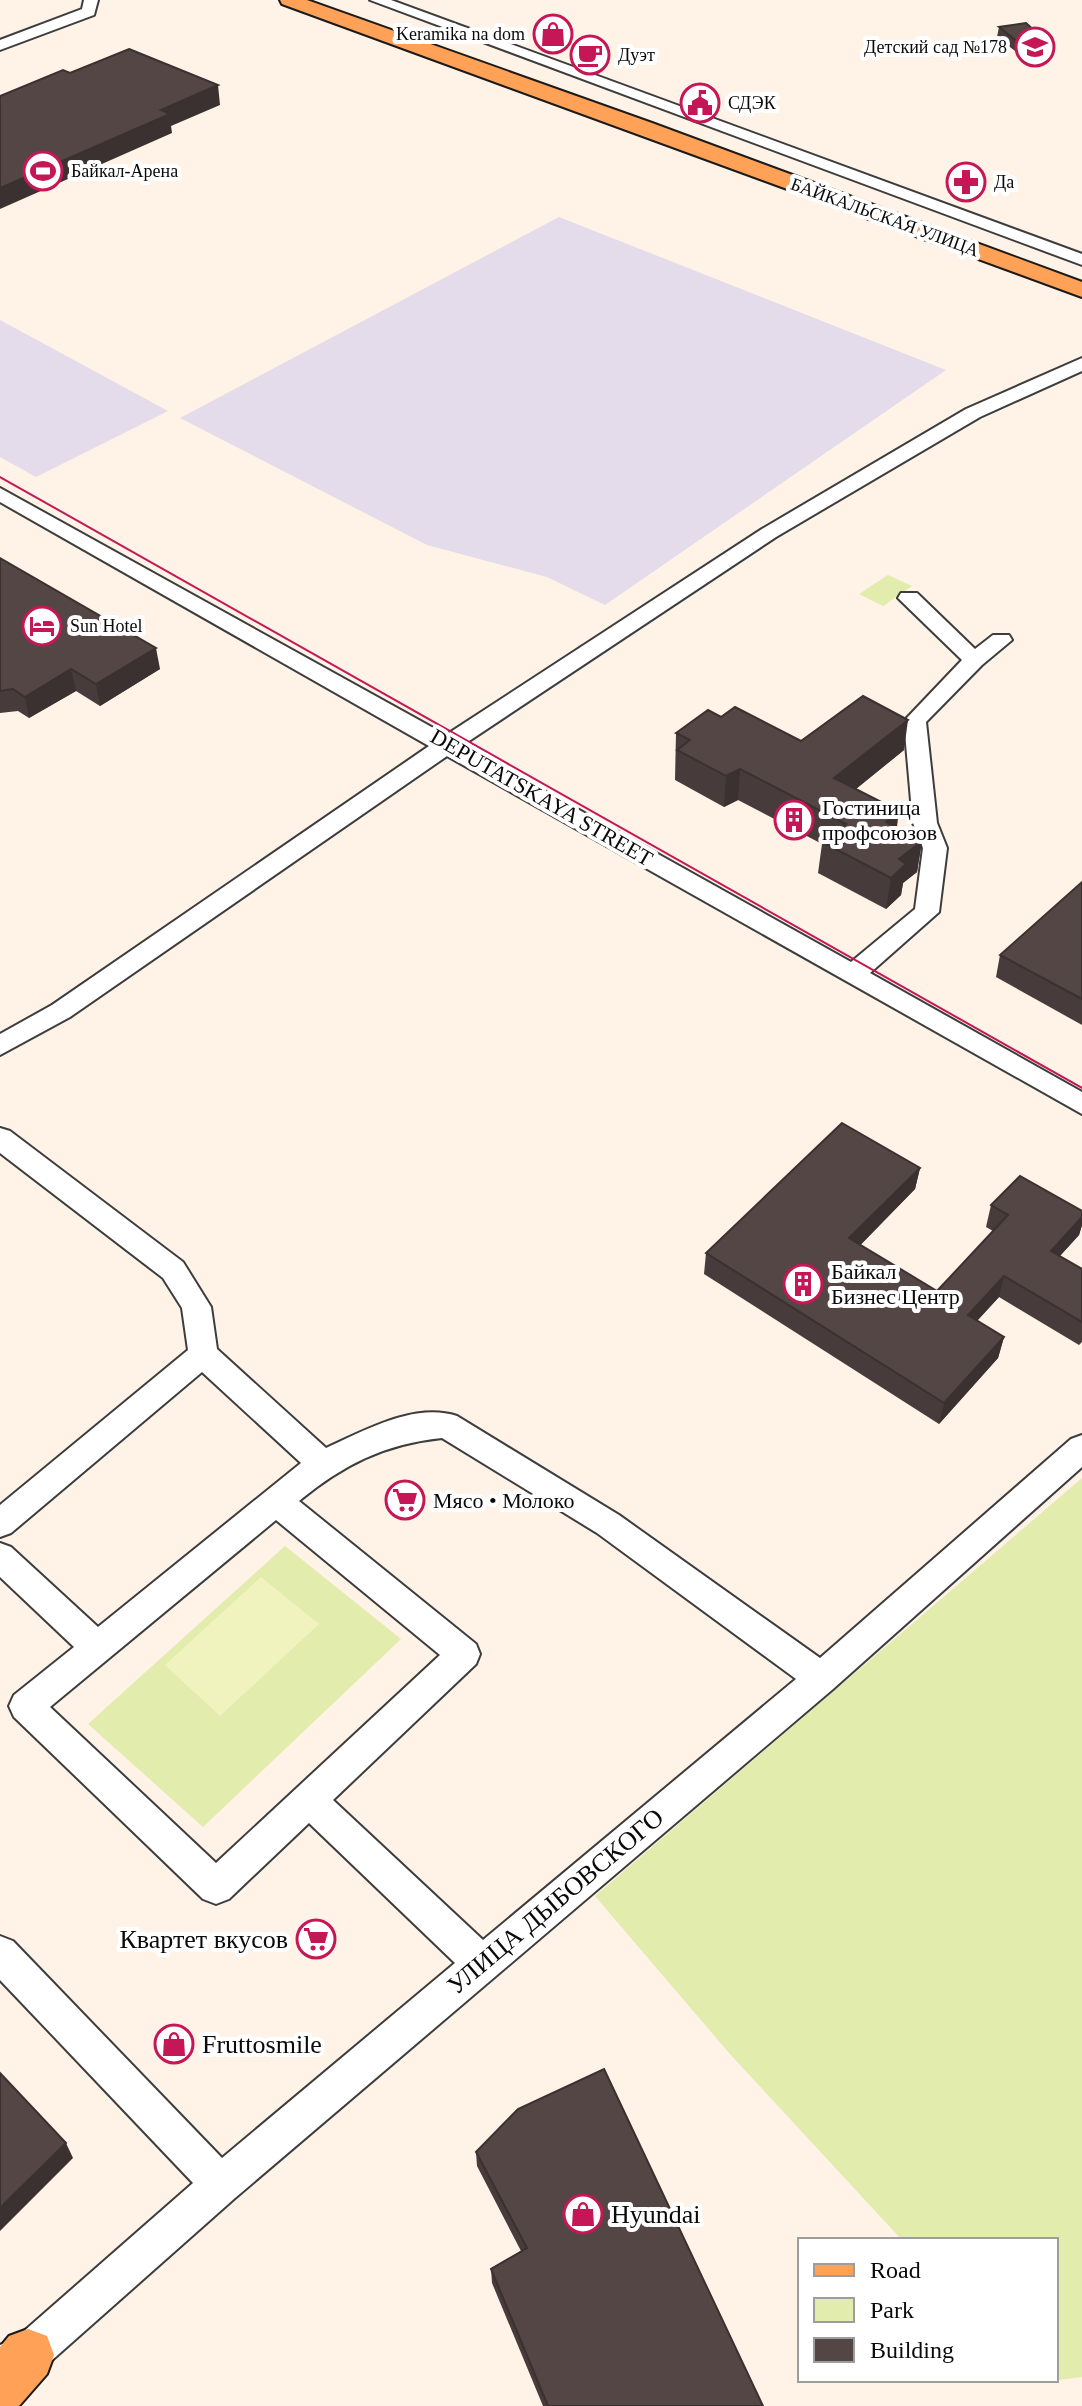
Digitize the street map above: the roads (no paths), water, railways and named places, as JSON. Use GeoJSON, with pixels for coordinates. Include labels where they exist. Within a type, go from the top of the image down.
{"type":"FeatureCollection","features":[{"type":"Feature","properties":{"kind":"main road","name":"БАЙКАЛЬСКАЯ УЛИЦА"},"geometry":{"type":"LineString","coordinates":[[289,0],[645,127],[1082,290]]}},
{"type":"Feature","properties":{"kind":"street"},"geometry":{"type":"LineString","coordinates":[[377,0],[1082,260]]}},
{"type":"Feature","properties":{"kind":"street"},"geometry":{"type":"LineString","coordinates":[[0,45],[90,6]]}},
{"type":"Feature","properties":{"kind":"street"},"geometry":{"type":"LineString","coordinates":[[0,1046],[61,1011],[448,744],[769,533],[973,413],[1082,364]]}},
{"type":"Feature","properties":{"kind":"street","name":"DEPUTATSKAYA STREET"},"geometry":{"type":"LineString","coordinates":[[0,494],[1082,1104]]}},
{"type":"Feature","properties":{"kind":"street"},"geometry":{"type":"LineString","coordinates":[[909,598],[974,660]]}},
{"type":"Feature","properties":{"kind":"street"},"geometry":{"type":"LineString","coordinates":[[853,974],[927,912],[935,848],[925,823],[915,721],[974,660],[1001,640]]}},
{"type":"Feature","properties":{"kind":"street"},"geometry":{"type":"LineString","coordinates":[[0,1138],[173,1270],[196,1307],[203,1354],[322,1464]]}},
{"type":"Feature","properties":{"kind":"street"},"geometry":{"type":"LineString","coordinates":[[0,1524],[203,1354]]}},
{"type":"Feature","properties":{"kind":"street"},"geometry":{"type":"LineString","coordinates":[[274,1500],[464,1654],[216,1887],[26,1706],[274,1500],[322,1464],[398,1430],[446,1425],[608,1524],[821,1678]]}},
{"type":"Feature","properties":{"kind":"street","name":"УЛИЦА ДЫБОВСКОГО"},"geometry":{"type":"LineString","coordinates":[[9,2369],[221,2184],[821,1678],[1082,1448]]}},
{"type":"Feature","properties":{"kind":"street"},"geometry":{"type":"LineString","coordinates":[[0,1557],[96,1646]]}},
{"type":"Feature","properties":{"kind":"street"},"geometry":{"type":"LineString","coordinates":[[309,1800],[481,1963]]}},
{"type":"Feature","properties":{"kind":"street"},"geometry":{"type":"LineString","coordinates":[[0,1954],[221,2184]]}},
{"type":"Feature","properties":{"kind":"tram line"},"geometry":{"type":"LineString","coordinates":[[0,477],[1082,1088]]}},
{"type":"Feature","properties":{"kind":"place","name":"Keramika na dom"},"geometry":{"type":"Point","coordinates":[553,34]}},
{"type":"Feature","properties":{"kind":"place","name":"Детский сад №178"},"geometry":{"type":"Point","coordinates":[1035,47]}},
{"type":"Feature","properties":{"kind":"place","name":"Дуэт"},"geometry":{"type":"Point","coordinates":[590,55]}},
{"type":"Feature","properties":{"kind":"place","name":"СДЭК"},"geometry":{"type":"Point","coordinates":[700,103]}},
{"type":"Feature","properties":{"kind":"place","name":"Байкал-Арена"},"geometry":{"type":"Point","coordinates":[43,171]}},
{"type":"Feature","properties":{"kind":"place","name":"Да"},"geometry":{"type":"Point","coordinates":[966,182]}},
{"type":"Feature","properties":{"kind":"place","name":"Sun Hotel"},"geometry":{"type":"Point","coordinates":[42,626]}},
{"type":"Feature","properties":{"kind":"place","name":"Гостиница профсоюзов"},"geometry":{"type":"Point","coordinates":[794,820]}},
{"type":"Feature","properties":{"kind":"place","name":"Байкал Бизнес Центр"},"geometry":{"type":"Point","coordinates":[803,1284]}},
{"type":"Feature","properties":{"kind":"place","name":"Мясо • Молоко"},"geometry":{"type":"Point","coordinates":[405,1500]}},
{"type":"Feature","properties":{"kind":"place","name":"Квартет вкусов"},"geometry":{"type":"Point","coordinates":[316,1939]}},
{"type":"Feature","properties":{"kind":"place","name":"Fruttosmile"},"geometry":{"type":"Point","coordinates":[174,2044]}},
{"type":"Feature","properties":{"kind":"place","name":"Hyundai"},"geometry":{"type":"Point","coordinates":[583,2214]}}]}
